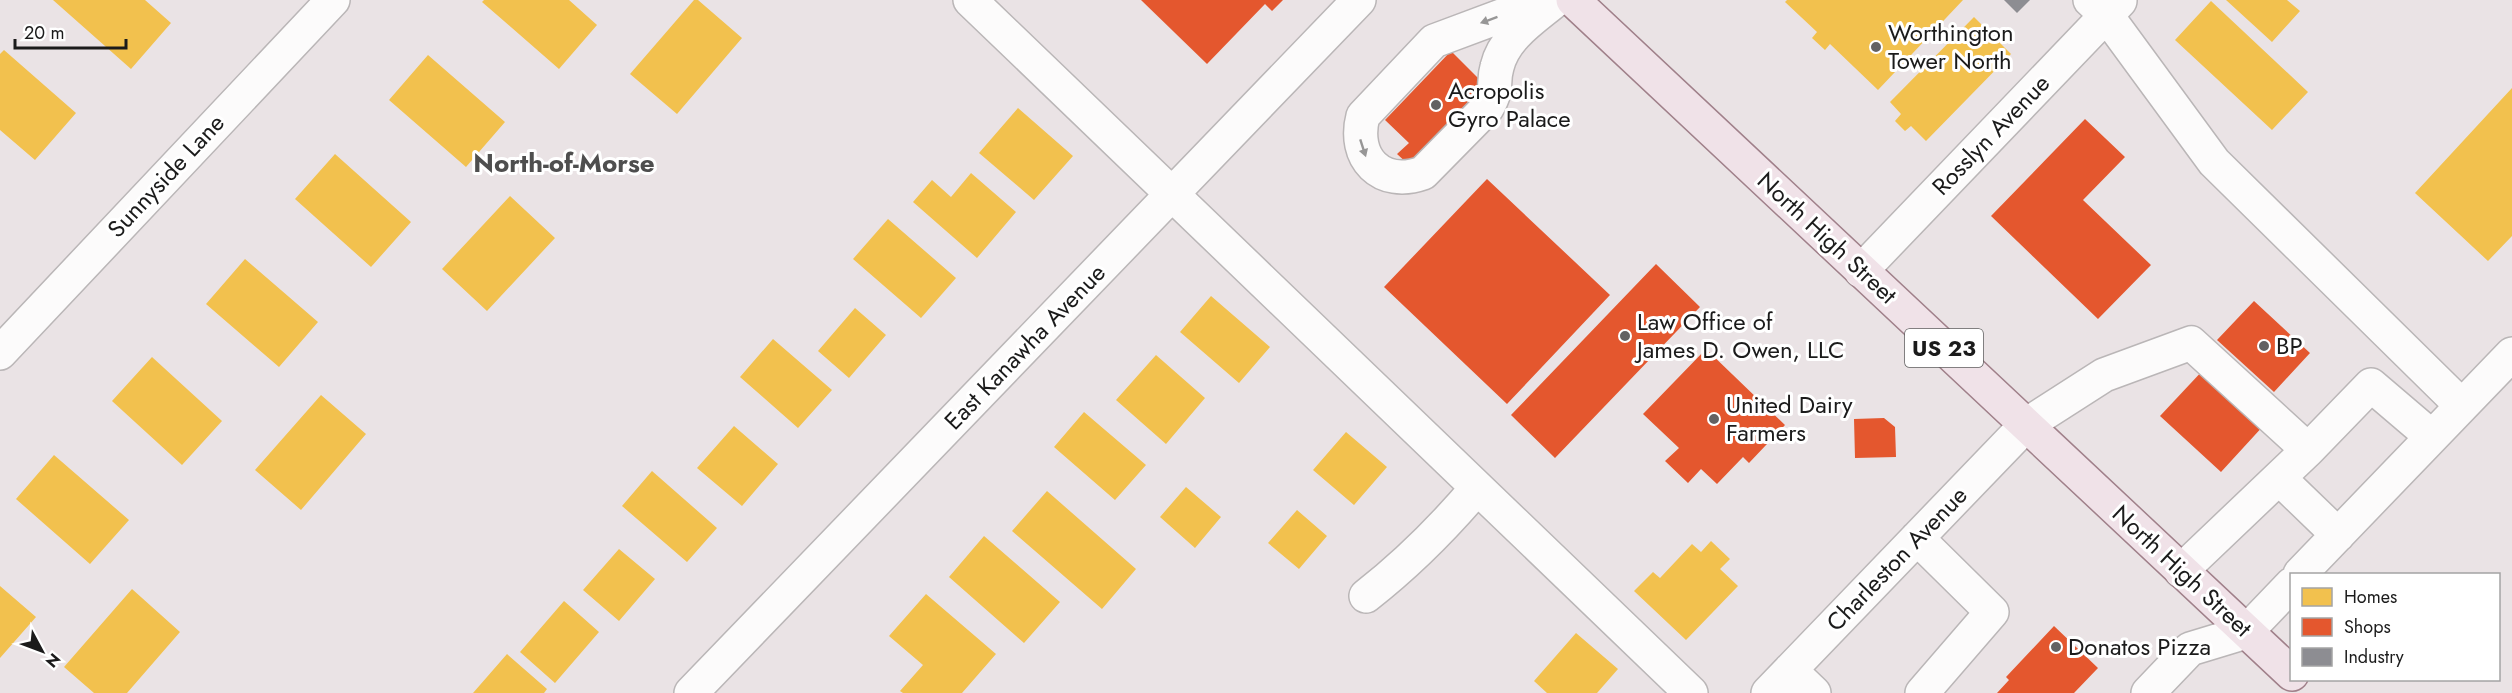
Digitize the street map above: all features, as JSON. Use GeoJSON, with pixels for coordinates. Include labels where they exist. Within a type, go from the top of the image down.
{"type":"FeatureCollection","features":[{"type":"Feature","properties":{"kind":"main road","name":"North High Street"},"geometry":{"type":"LineString","coordinates":[[1573,0],[2290,672]]}},
{"type":"Feature","properties":{"kind":"main road"},"geometry":{"type":"LineString","coordinates":[[2298,681],[2311,693]]}},
{"type":"Feature","properties":{"kind":"street","name":"Sunnyside Lane"},"geometry":{"type":"LineString","coordinates":[[0,353],[333,0]]}},
{"type":"Feature","properties":{"kind":"street"},"geometry":{"type":"LineString","coordinates":[[970,0],[1691,693]]}},
{"type":"Feature","properties":{"kind":"street","name":"East Kanawha Avenue"},"geometry":{"type":"LineString","coordinates":[[691,693],[1359,0]]}},
{"type":"Feature","properties":{"kind":"street"},"geometry":{"type":"LineString","coordinates":[[1544,0],[1434,41],[1363,116],[1360,143],[1365,156],[1372,165],[1384,174],[1397,178],[1410,178],[1423,173],[1487,108],[1494,96],[1496,69],[1503,49],[1515,35],[1556,0]]}},
{"type":"Feature","properties":{"kind":"street"},"geometry":{"type":"LineString","coordinates":[[2106,5],[2214,162],[2462,406]]}},
{"type":"Feature","properties":{"kind":"street","name":"Rosslyn Avenue"},"geometry":{"type":"LineString","coordinates":[[1861,271],[2106,5]]}},
{"type":"Feature","properties":{"kind":"street","name":"Charleston Avenue"},"geometry":{"type":"LineString","coordinates":[[1779,682],[2026,425],[2104,375],[2191,343],[2308,450]]}},
{"type":"Feature","properties":{"kind":"street"},"geometry":{"type":"LineString","coordinates":[[2301,573],[2512,354]]}},
{"type":"Feature","properties":{"kind":"street"},"geometry":{"type":"LineString","coordinates":[[2181,571],[2308,450],[2371,385],[2432,437]]}},
{"type":"Feature","properties":{"kind":"street"},"geometry":{"type":"LineString","coordinates":[[2279,478],[2338,535]]}},
{"type":"Feature","properties":{"kind":"street"},"geometry":{"type":"LineString","coordinates":[[1366,596],[1397,572],[1435,535],[1477,488]]}},
{"type":"Feature","properties":{"kind":"street"},"geometry":{"type":"LineString","coordinates":[[1917,538],[1992,612],[1922,693]]}},
{"type":"Feature","properties":{"kind":"street"},"geometry":{"type":"LineString","coordinates":[[2148,693],[2190,650],[2246,632],[2290,586]]}},
{"type":"Feature","properties":{"kind":"street"},"geometry":{"type":"LineString","coordinates":[[1779,682],[1814,693]]}},
{"type":"Feature","properties":{"kind":"building: Homes"},"geometry":{"type":"Polygon","coordinates":[[[53,0],[145,0],[171,23],[131,69],[53,0]]]}},
{"type":"Feature","properties":{"kind":"building: Homes"},"geometry":{"type":"Polygon","coordinates":[[[484,0],[569,0],[597,25],[559,69],[482,2],[484,0]]]}},
{"type":"Feature","properties":{"kind":"building: Homes"},"geometry":{"type":"Polygon","coordinates":[[[694,0],[698,0],[742,38],[677,114],[630,74],[694,0]]]}},
{"type":"Feature","properties":{"kind":"building: Homes","name":"Worthington Tower North"},"geometry":{"type":"Polygon","coordinates":[[[1787,0],[1963,0],[1878,90],[1830,44],[1825,50],[1812,38],[1817,32],[1785,2],[1787,0]]]}},
{"type":"Feature","properties":{"kind":"building: Homes"},"geometry":{"type":"Polygon","coordinates":[[[2226,0],[2287,0],[2300,11],[2272,42],[2226,0]]]}},
{"type":"Feature","properties":{"kind":"building: Homes"},"geometry":{"type":"Polygon","coordinates":[[[2211,1],[2308,92],[2272,130],[2175,40],[2211,1]]]}},
{"type":"Feature","properties":{"kind":"building: Homes"},"geometry":{"type":"Polygon","coordinates":[[[1974,17],[2011,54],[1926,141],[1911,126],[1905,131],[1895,121],[1901,114],[1890,102],[1974,17]]]}},
{"type":"Feature","properties":{"kind":"building: Homes"},"geometry":{"type":"Polygon","coordinates":[[[4,50],[76,113],[35,160],[0,130],[0,54],[4,50]]]}},
{"type":"Feature","properties":{"kind":"building: Homes"},"geometry":{"type":"Polygon","coordinates":[[[428,55],[505,122],[466,167],[389,100],[428,55]]]}},
{"type":"Feature","properties":{"kind":"building: Homes"},"geometry":{"type":"Polygon","coordinates":[[[2512,88],[2512,236],[2488,261],[2415,193],[2512,88]]]}},
{"type":"Feature","properties":{"kind":"building: Homes"},"geometry":{"type":"Polygon","coordinates":[[[1018,108],[1073,156],[1034,200],[979,153],[1018,108]]]}},
{"type":"Feature","properties":{"kind":"building: Homes"},"geometry":{"type":"Polygon","coordinates":[[[335,154],[411,222],[371,267],[295,199],[335,154]]]}},
{"type":"Feature","properties":{"kind":"building: Homes"},"geometry":{"type":"Polygon","coordinates":[[[971,173],[1016,212],[977,258],[913,202],[932,180],[951,197],[971,173]]]}},
{"type":"Feature","properties":{"kind":"building: Homes"},"geometry":{"type":"Polygon","coordinates":[[[510,196],[555,238],[487,311],[442,269],[510,196]]]}},
{"type":"Feature","properties":{"kind":"building: Homes"},"geometry":{"type":"Polygon","coordinates":[[[888,219],[956,278],[921,318],[853,259],[888,219]]]}},
{"type":"Feature","properties":{"kind":"building: Homes"},"geometry":{"type":"Polygon","coordinates":[[[245,259],[318,322],[279,367],[206,304],[245,259]]]}},
{"type":"Feature","properties":{"kind":"building: Homes"},"geometry":{"type":"Polygon","coordinates":[[[1211,296],[1270,347],[1239,383],[1180,332],[1211,296]]]}},
{"type":"Feature","properties":{"kind":"building: Homes"},"geometry":{"type":"Polygon","coordinates":[[[855,308],[886,335],[849,378],[818,351],[855,308]]]}},
{"type":"Feature","properties":{"kind":"building: Homes"},"geometry":{"type":"Polygon","coordinates":[[[773,339],[832,390],[798,428],[740,377],[773,339]]]}},
{"type":"Feature","properties":{"kind":"building: Homes"},"geometry":{"type":"Polygon","coordinates":[[[1156,355],[1205,398],[1166,444],[1116,400],[1156,355]]]}},
{"type":"Feature","properties":{"kind":"building: Homes"},"geometry":{"type":"Polygon","coordinates":[[[152,357],[222,421],[182,465],[112,401],[152,357]]]}},
{"type":"Feature","properties":{"kind":"building: Homes"},"geometry":{"type":"Polygon","coordinates":[[[321,395],[366,434],[301,510],[255,470],[321,395]]]}},
{"type":"Feature","properties":{"kind":"building: Homes"},"geometry":{"type":"Polygon","coordinates":[[[1084,412],[1146,465],[1115,500],[1054,447],[1084,412]]]}},
{"type":"Feature","properties":{"kind":"building: Homes"},"geometry":{"type":"Polygon","coordinates":[[[734,426],[778,464],[742,506],[697,468],[734,426]]]}},
{"type":"Feature","properties":{"kind":"building: Homes"},"geometry":{"type":"Polygon","coordinates":[[[1346,432],[1387,467],[1354,505],[1313,470],[1346,432]]]}},
{"type":"Feature","properties":{"kind":"building: Homes"},"geometry":{"type":"Polygon","coordinates":[[[54,455],[129,520],[90,564],[16,499],[54,455]]]}},
{"type":"Feature","properties":{"kind":"building: Homes"},"geometry":{"type":"Polygon","coordinates":[[[652,471],[717,528],[687,562],[622,506],[652,471]]]}},
{"type":"Feature","properties":{"kind":"building: Homes"},"geometry":{"type":"Polygon","coordinates":[[[1186,487],[1221,517],[1195,548],[1160,517],[1186,487]]]}},
{"type":"Feature","properties":{"kind":"building: Homes"},"geometry":{"type":"Polygon","coordinates":[[[1047,491],[1136,569],[1102,609],[1012,531],[1047,491]]]}},
{"type":"Feature","properties":{"kind":"building: Homes"},"geometry":{"type":"Polygon","coordinates":[[[1297,510],[1327,536],[1299,569],[1268,543],[1297,510]]]}},
{"type":"Feature","properties":{"kind":"building: Homes"},"geometry":{"type":"Polygon","coordinates":[[[984,536],[1060,602],[1024,643],[949,577],[984,536]]]}},
{"type":"Feature","properties":{"kind":"building: Homes"},"geometry":{"type":"Polygon","coordinates":[[[1711,541],[1730,559],[1720,569],[1738,586],[1686,640],[1634,591],[1653,572],[1660,578],[1692,544],[1701,552],[1711,541]]]}},
{"type":"Feature","properties":{"kind":"building: Homes"},"geometry":{"type":"Polygon","coordinates":[[[619,549],[655,579],[619,621],[583,590],[619,549]]]}},
{"type":"Feature","properties":{"kind":"building: Homes"},"geometry":{"type":"Polygon","coordinates":[[[0,586],[36,617],[0,658],[0,586]]]}},
{"type":"Feature","properties":{"kind":"building: Homes"},"geometry":{"type":"Polygon","coordinates":[[[132,589],[180,632],[127,693],[94,693],[64,667],[132,589]]]}},
{"type":"Feature","properties":{"kind":"building: Homes"},"geometry":{"type":"Polygon","coordinates":[[[926,594],[996,654],[962,693],[903,693],[900,691],[923,665],[889,636],[926,594]]]}},
{"type":"Feature","properties":{"kind":"building: Homes"},"geometry":{"type":"Polygon","coordinates":[[[564,601],[599,632],[555,683],[520,652],[564,601]]]}},
{"type":"Feature","properties":{"kind":"building: Homes"},"geometry":{"type":"Polygon","coordinates":[[[1576,633],[1618,669],[1597,693],[1547,693],[1534,681],[1576,633]]]}},
{"type":"Feature","properties":{"kind":"building: Homes"},"geometry":{"type":"Polygon","coordinates":[[[507,654],[547,689],[544,693],[473,693],[507,654]]]}},
{"type":"Feature","properties":{"kind":"building: Shops"},"geometry":{"type":"Polygon","coordinates":[[[1141,0],[1283,0],[1272,11],[1265,4],[1207,64],[1141,0]]]}},
{"type":"Feature","properties":{"kind":"building: Shops","name":"Acropolis Gyro Palace"},"geometry":{"type":"Polygon","coordinates":[[[1451,51],[1485,85],[1469,102],[1475,108],[1448,136],[1441,130],[1408,164],[1397,154],[1409,143],[1385,120],[1451,51]]]}},
{"type":"Feature","properties":{"kind":"building: Shops"},"geometry":{"type":"Polygon","coordinates":[[[2085,119],[2125,157],[2083,200],[2151,265],[2098,319],[1991,216],[2085,119]]]}},
{"type":"Feature","properties":{"kind":"building: Shops"},"geometry":{"type":"Polygon","coordinates":[[[1487,179],[1610,295],[1507,404],[1384,287],[1487,179]]]}},
{"type":"Feature","properties":{"kind":"building: Shops"},"geometry":{"type":"Polygon","coordinates":[[[1656,264],[1700,307],[1555,458],[1511,415],[1656,264]]]}},
{"type":"Feature","properties":{"kind":"building: Shops","name":"BP"},"geometry":{"type":"Polygon","coordinates":[[[2254,301],[2310,353],[2274,392],[2217,340],[2254,301]]]}},
{"type":"Feature","properties":{"kind":"building: Shops","name":"United Dairy Farmers"},"geometry":{"type":"Polygon","coordinates":[[[1706,349],[1785,425],[1749,463],[1743,457],[1717,484],[1701,469],[1688,483],[1665,461],[1679,448],[1643,414],[1706,349]]]}},
{"type":"Feature","properties":{"kind":"building: Shops","name":"BP"},"geometry":{"type":"Polygon","coordinates":[[[2205,368],[2265,424],[2221,472],[2160,416],[2205,368]]]}},
{"type":"Feature","properties":{"kind":"building: Shops","name":"United Dairy Farmers"},"geometry":{"type":"Polygon","coordinates":[[[1884,418],[1895,427],[1896,457],[1855,458],[1854,419],[1884,418]]]}},
{"type":"Feature","properties":{"kind":"building: Shops","name":"Donatos Pizza"},"geometry":{"type":"Polygon","coordinates":[[[2054,626],[2098,668],[2074,693],[1997,693],[2009,680],[2006,677],[2054,626]]]}},
{"type":"Feature","properties":{"kind":"building: Industry"},"geometry":{"type":"Polygon","coordinates":[[[2004,0],[2030,0],[2017,13],[2004,0]]]}},
{"type":"Feature","properties":{"kind":"place","name":"Worthington Tower North"},"geometry":{"type":"Point","coordinates":[1876,47]}},
{"type":"Feature","properties":{"kind":"place","name":"Acropolis Gyro Palace"},"geometry":{"type":"Point","coordinates":[1436,105]}},
{"type":"Feature","properties":{"kind":"place","name":"Law Office of James D. Owen, LLC"},"geometry":{"type":"Point","coordinates":[1625,336]}},
{"type":"Feature","properties":{"kind":"place","name":"BP"},"geometry":{"type":"Point","coordinates":[2264,346]}},
{"type":"Feature","properties":{"kind":"place","name":"United Dairy Farmers"},"geometry":{"type":"Point","coordinates":[1714,419]}},
{"type":"Feature","properties":{"kind":"place","name":"Donatos Pizza"},"geometry":{"type":"Point","coordinates":[2056,647]}},
{"type":"Feature","properties":{"kind":"district","name":"North-of-Morse"},"geometry":{"type":"Point","coordinates":[564,163]}}]}
